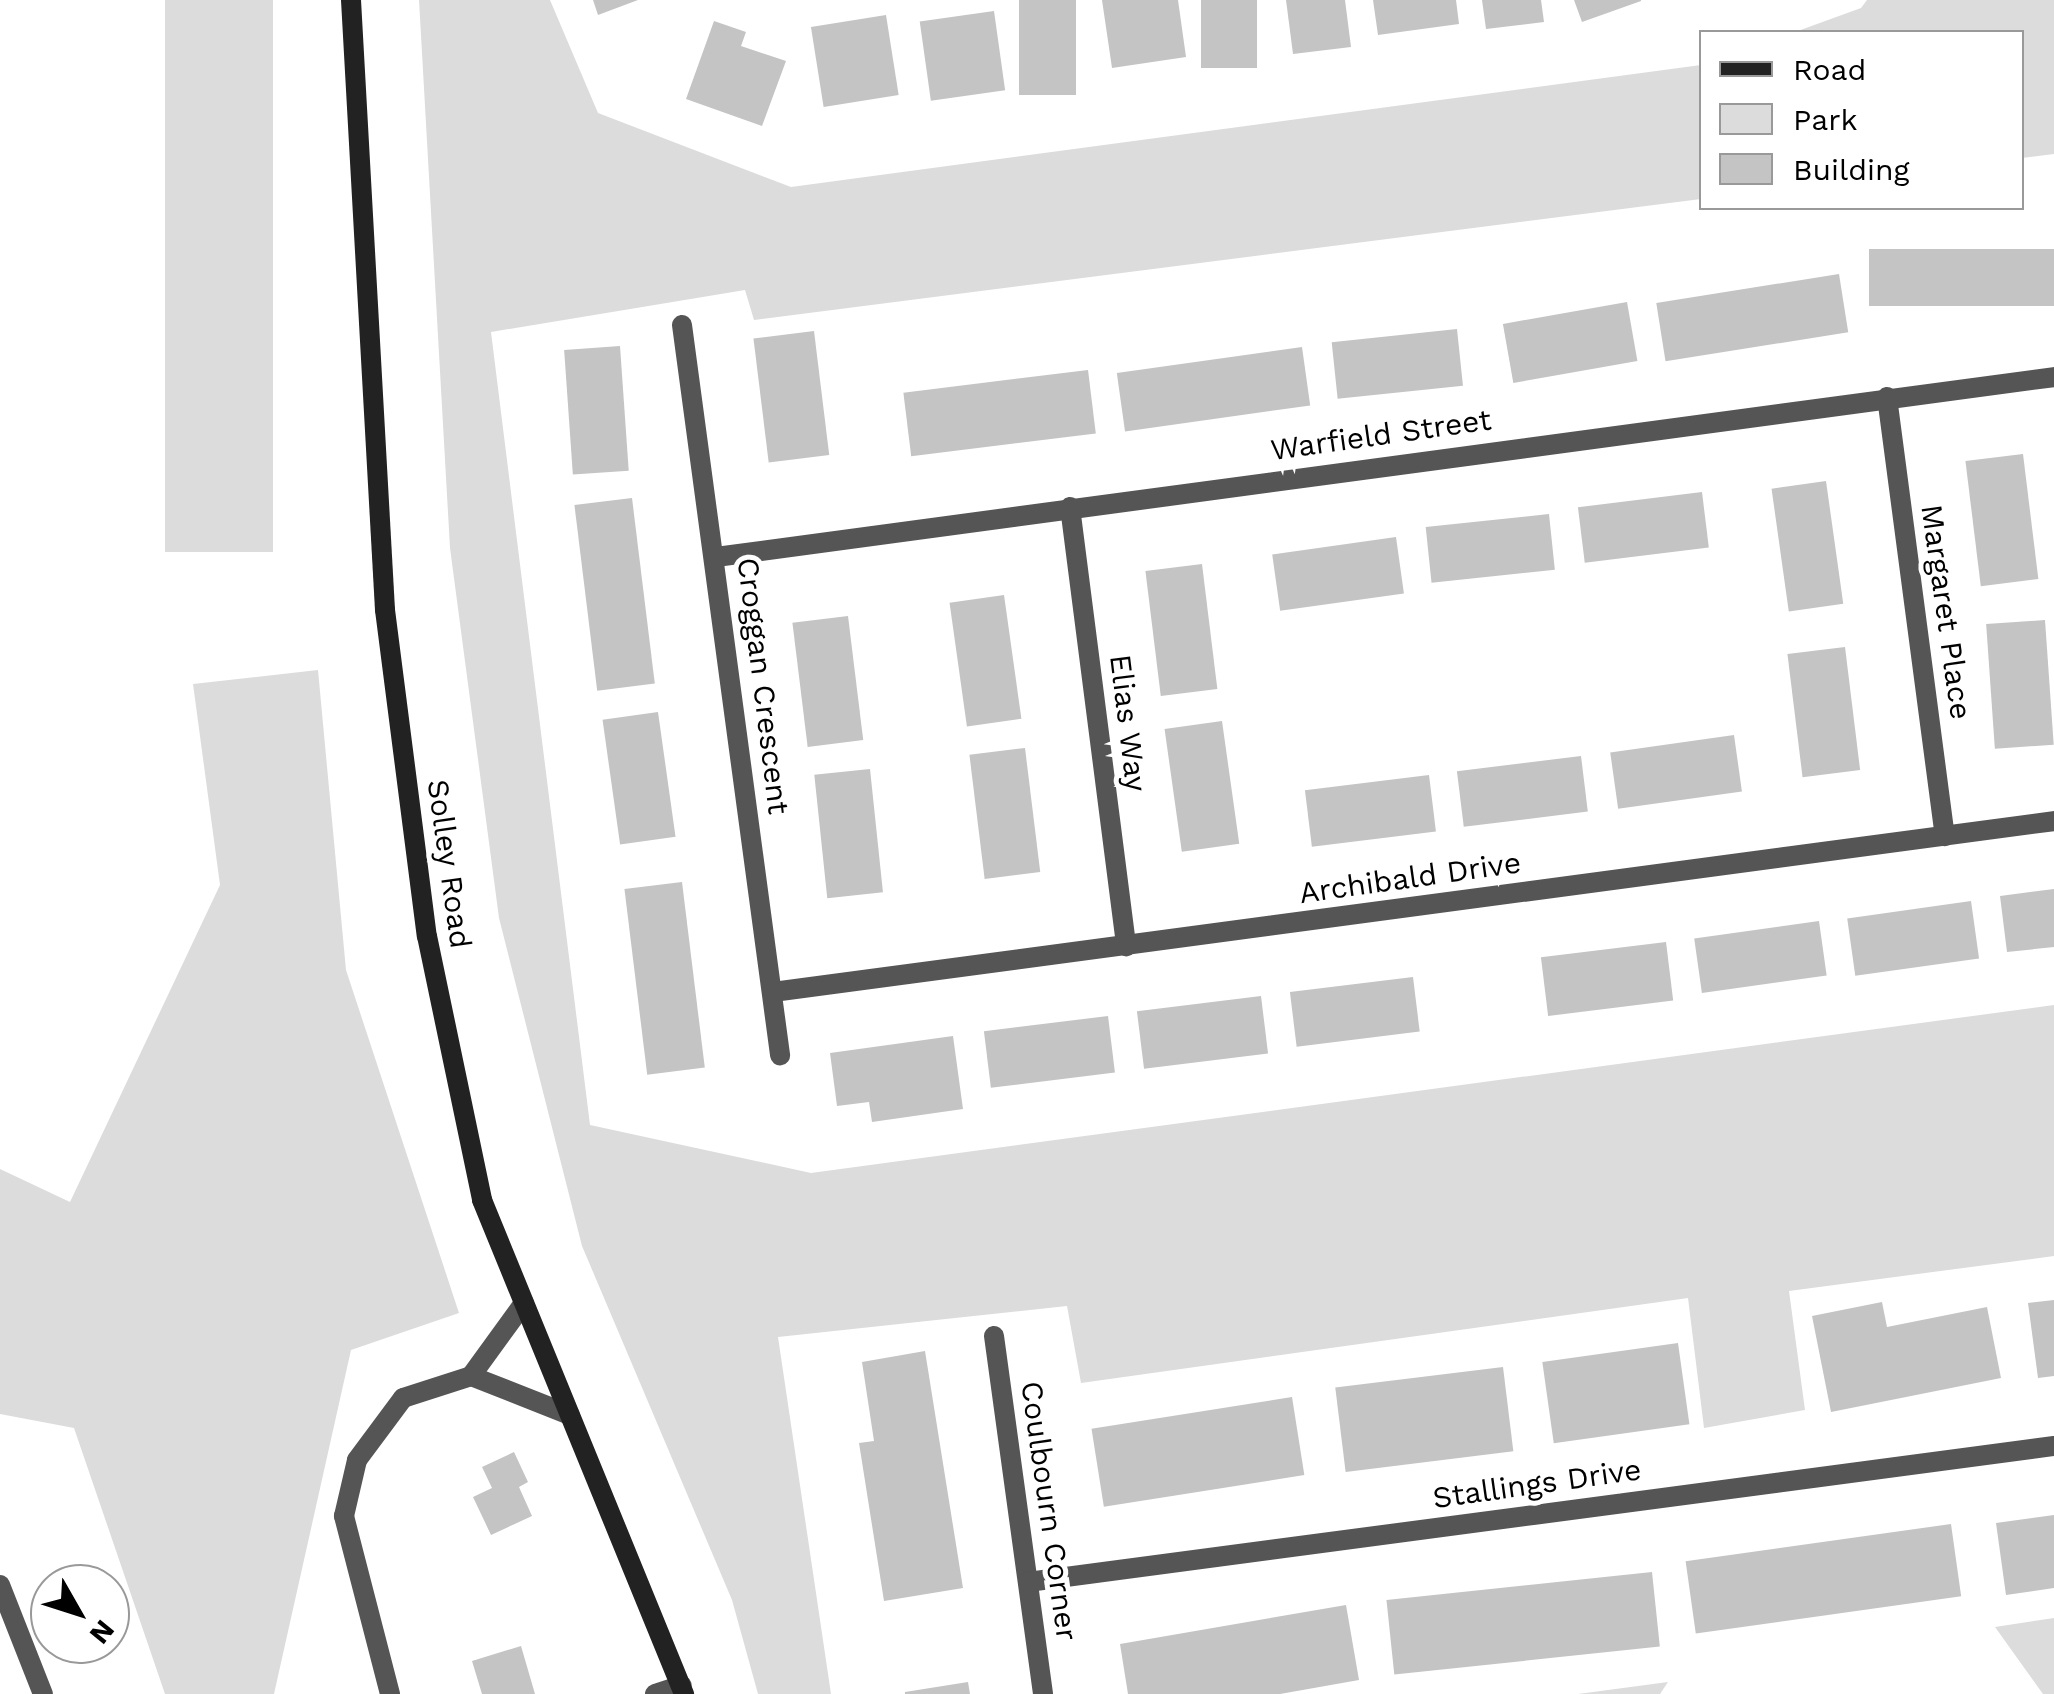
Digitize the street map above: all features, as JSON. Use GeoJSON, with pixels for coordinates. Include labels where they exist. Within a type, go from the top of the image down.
{"type":"FeatureCollection","features":[{"type":"Feature","properties":{"kind":"main road","name":"Solley Road"},"geometry":{"type":"LineString","coordinates":[[351,0],[385,610],[427,936],[482,1200],[683,1689]]}},
{"type":"Feature","properties":{"kind":"street","name":"Croggan Crescent"},"geometry":{"type":"LineString","coordinates":[[682,325],[780,1055]]}},
{"type":"Feature","properties":{"kind":"street","name":"Warfield Street"},"geometry":{"type":"LineString","coordinates":[[716,557],[1887,396],[2054,377]]}},
{"type":"Feature","properties":{"kind":"street","name":"Margaret Place"},"geometry":{"type":"LineString","coordinates":[[1887,396],[1945,836]]}},
{"type":"Feature","properties":{"kind":"street","name":"Elias Way"},"geometry":{"type":"LineString","coordinates":[[1070,508],[1126,946]]}},
{"type":"Feature","properties":{"kind":"street","name":"Archibald Drive"},"geometry":{"type":"LineString","coordinates":[[773,992],[2054,820]]}},
{"type":"Feature","properties":{"kind":"street"},"geometry":{"type":"LineString","coordinates":[[390,1694],[344,1516],[357,1460],[403,1398],[471,1376],[524,1303]]}},
{"type":"Feature","properties":{"kind":"street","name":"Coulbourn Corner"},"geometry":{"type":"LineString","coordinates":[[994,1336],[1043,1694]]}},
{"type":"Feature","properties":{"kind":"street"},"geometry":{"type":"LineString","coordinates":[[471,1376],[570,1415]]}},
{"type":"Feature","properties":{"kind":"street","name":"Stallings Drive"},"geometry":{"type":"LineString","coordinates":[[1028,1582],[2054,1446]]}},
{"type":"Feature","properties":{"kind":"street"},"geometry":{"type":"LineString","coordinates":[[0,1586],[43,1694]]}},
{"type":"Feature","properties":{"kind":"street"},"geometry":{"type":"LineString","coordinates":[[655,1694],[683,1689]]}},
{"type":"Feature","properties":{"kind":"green space"},"geometry":{"type":"Polygon","coordinates":[[[165,0],[273,0],[273,552],[165,552],[165,0]]]}},
{"type":"Feature","properties":{"kind":"green space"},"geometry":{"type":"Polygon","coordinates":[[[419,0],[550,0],[598,113],[791,187],[1699,65],[1699,199],[754,320],[745,290],[491,332],[590,1125],[811,1173],[2054,1005],[2054,1256],[1789,1291],[1805,1410],[1704,1428],[1688,1298],[1081,1383],[1067,1306],[778,1337],[831,1694],[758,1694],[732,1600],[582,1246],[499,918],[450,548],[419,0]]]}},
{"type":"Feature","properties":{"kind":"green space"},"geometry":{"type":"Polygon","coordinates":[[[1867,0],[2054,0],[2054,154],[2024,158],[2024,30],[1800,30],[1861,8],[1867,0]]]}},
{"type":"Feature","properties":{"kind":"green space"},"geometry":{"type":"Polygon","coordinates":[[[318,670],[346,970],[459,1313],[351,1350],[274,1694],[165,1694],[130,1592],[130,1564],[121,1564],[74,1428],[0,1414],[0,1169],[70,1202],[220,885],[193,684],[318,670]]]}},
{"type":"Feature","properties":{"kind":"green space"},"geometry":{"type":"Polygon","coordinates":[[[2054,1618],[2054,1694],[2043,1694],[1995,1627],[2054,1618]]]}},
{"type":"Feature","properties":{"kind":"green space"},"geometry":{"type":"Polygon","coordinates":[[[1668,1682],[1660,1694],[1578,1694],[1668,1682]]]}},
{"type":"Feature","properties":{"kind":"building"},"geometry":{"type":"Polygon","coordinates":[[[593,0],[638,0],[598,15],[593,0]]]}},
{"type":"Feature","properties":{"kind":"building"},"geometry":{"type":"Polygon","coordinates":[[[1019,0],[1076,0],[1076,95],[1019,95],[1019,0]]]}},
{"type":"Feature","properties":{"kind":"building"},"geometry":{"type":"Polygon","coordinates":[[[1102,0],[1178,0],[1186,57],[1112,68],[1102,0]]]}},
{"type":"Feature","properties":{"kind":"building"},"geometry":{"type":"Polygon","coordinates":[[[1201,0],[1257,0],[1257,68],[1201,68],[1201,0]]]}},
{"type":"Feature","properties":{"kind":"building"},"geometry":{"type":"Polygon","coordinates":[[[1286,0],[1345,0],[1351,47],[1293,54],[1286,0]]]}},
{"type":"Feature","properties":{"kind":"building"},"geometry":{"type":"Polygon","coordinates":[[[1373,0],[1456,0],[1459,24],[1378,35],[1373,0]]]}},
{"type":"Feature","properties":{"kind":"building"},"geometry":{"type":"Polygon","coordinates":[[[1482,0],[1541,0],[1544,22],[1486,29],[1482,0]]]}},
{"type":"Feature","properties":{"kind":"building"},"geometry":{"type":"Polygon","coordinates":[[[1574,0],[1641,0],[1641,1],[1582,22],[1574,0]]]}},
{"type":"Feature","properties":{"kind":"building"},"geometry":{"type":"Polygon","coordinates":[[[994,11],[1005,90],[931,101],[920,21],[994,11]]]}},
{"type":"Feature","properties":{"kind":"building"},"geometry":{"type":"Polygon","coordinates":[[[886,15],[899,95],[824,107],[811,27],[886,15]]]}},
{"type":"Feature","properties":{"kind":"building"},"geometry":{"type":"Polygon","coordinates":[[[714,21],[746,32],[741,46],[786,61],[762,126],[686,99],[714,21]]]}},
{"type":"Feature","properties":{"kind":"building"},"geometry":{"type":"Polygon","coordinates":[[[1869,249],[2054,249],[2054,306],[1869,306],[1869,249]]]}},
{"type":"Feature","properties":{"kind":"building"},"geometry":{"type":"Polygon","coordinates":[[[1839,274],[1848,332],[1666,361],[1656,303],[1839,274]]]}},
{"type":"Feature","properties":{"kind":"building"},"geometry":{"type":"Polygon","coordinates":[[[1627,302],[1637,361],[1513,383],[1503,324],[1627,302]]]}},
{"type":"Feature","properties":{"kind":"building"},"geometry":{"type":"Polygon","coordinates":[[[1457,329],[1463,386],[1338,399],[1332,342],[1457,329]]]}},
{"type":"Feature","properties":{"kind":"building"},"geometry":{"type":"Polygon","coordinates":[[[814,331],[829,455],[769,463],[753,338],[814,331]]]}},
{"type":"Feature","properties":{"kind":"building"},"geometry":{"type":"Polygon","coordinates":[[[620,346],[629,471],[573,475],[564,350],[620,346]]]}},
{"type":"Feature","properties":{"kind":"building"},"geometry":{"type":"Polygon","coordinates":[[[1302,347],[1310,405],[1125,431],[1117,373],[1302,347]]]}},
{"type":"Feature","properties":{"kind":"building"},"geometry":{"type":"Polygon","coordinates":[[[1088,370],[1096,434],[911,456],[903,393],[1088,370]]]}},
{"type":"Feature","properties":{"kind":"building"},"geometry":{"type":"Polygon","coordinates":[[[2023,454],[2038,579],[1981,586],[1965,461],[2023,454]]]}},
{"type":"Feature","properties":{"kind":"building"},"geometry":{"type":"Polygon","coordinates":[[[1826,481],[1843,604],[1789,611],[1772,489],[1826,481]]]}},
{"type":"Feature","properties":{"kind":"building"},"geometry":{"type":"Polygon","coordinates":[[[1702,492],[1709,548],[1585,563],[1578,507],[1702,492]]]}},
{"type":"Feature","properties":{"kind":"building"},"geometry":{"type":"Polygon","coordinates":[[[632,498],[655,684],[597,691],[574,505],[632,498]]]}},
{"type":"Feature","properties":{"kind":"building"},"geometry":{"type":"Polygon","coordinates":[[[1549,514],[1555,570],[1432,583],[1426,527],[1549,514]]]}},
{"type":"Feature","properties":{"kind":"building"},"geometry":{"type":"Polygon","coordinates":[[[1396,537],[1404,593],[1280,611],[1272,554],[1396,537]]]}},
{"type":"Feature","properties":{"kind":"building"},"geometry":{"type":"Polygon","coordinates":[[[1202,564],[1217,689],[1161,696],[1145,571],[1202,564]]]}},
{"type":"Feature","properties":{"kind":"building"},"geometry":{"type":"Polygon","coordinates":[[[1004,595],[1021,719],[967,726],[950,603],[1004,595]]]}},
{"type":"Feature","properties":{"kind":"building"},"geometry":{"type":"Polygon","coordinates":[[[848,616],[863,740],[808,747],[792,623],[848,616]]]}},
{"type":"Feature","properties":{"kind":"building"},"geometry":{"type":"Polygon","coordinates":[[[2045,620],[2054,745],[1995,749],[1986,624],[2045,620]]]}},
{"type":"Feature","properties":{"kind":"building"},"geometry":{"type":"Polygon","coordinates":[[[1845,647],[1860,770],[1803,777],[1787,654],[1845,647]]]}},
{"type":"Feature","properties":{"kind":"building"},"geometry":{"type":"Polygon","coordinates":[[[658,712],[676,837],[620,845],[603,720],[658,712]]]}},
{"type":"Feature","properties":{"kind":"building"},"geometry":{"type":"Polygon","coordinates":[[[1222,721],[1239,844],[1182,852],[1165,729],[1222,721]]]}},
{"type":"Feature","properties":{"kind":"building"},"geometry":{"type":"Polygon","coordinates":[[[1734,735],[1742,791],[1618,809],[1610,752],[1734,735]]]}},
{"type":"Feature","properties":{"kind":"building"},"geometry":{"type":"Polygon","coordinates":[[[1025,748],[1040,872],[985,879],[969,755],[1025,748]]]}},
{"type":"Feature","properties":{"kind":"building"},"geometry":{"type":"Polygon","coordinates":[[[1581,756],[1588,812],[1464,827],[1457,771],[1581,756]]]}},
{"type":"Feature","properties":{"kind":"building"},"geometry":{"type":"Polygon","coordinates":[[[870,769],[883,892],[827,898],[814,775],[870,769]]]}},
{"type":"Feature","properties":{"kind":"building"},"geometry":{"type":"Polygon","coordinates":[[[1429,775],[1436,832],[1312,847],[1305,790],[1429,775]]]}},
{"type":"Feature","properties":{"kind":"building"},"geometry":{"type":"Polygon","coordinates":[[[682,882],[705,1068],[647,1075],[624,889],[682,882]]]}},
{"type":"Feature","properties":{"kind":"building"},"geometry":{"type":"Polygon","coordinates":[[[2054,889],[2054,947],[2007,952],[2000,896],[2054,889]]]}},
{"type":"Feature","properties":{"kind":"building"},"geometry":{"type":"Polygon","coordinates":[[[1971,901],[1979,958],[1855,976],[1847,918],[1971,901]]]}},
{"type":"Feature","properties":{"kind":"building"},"geometry":{"type":"Polygon","coordinates":[[[1819,921],[1827,975],[1702,993],[1694,939],[1819,921]]]}},
{"type":"Feature","properties":{"kind":"building"},"geometry":{"type":"Polygon","coordinates":[[[1666,942],[1673,1001],[1548,1016],[1541,957],[1666,942]]]}},
{"type":"Feature","properties":{"kind":"building"},"geometry":{"type":"Polygon","coordinates":[[[1413,977],[1420,1032],[1297,1047],[1290,992],[1413,977]]]}},
{"type":"Feature","properties":{"kind":"building"},"geometry":{"type":"Polygon","coordinates":[[[1261,996],[1268,1054],[1144,1069],[1137,1011],[1261,996]]]}},
{"type":"Feature","properties":{"kind":"building"},"geometry":{"type":"Polygon","coordinates":[[[1108,1016],[1115,1073],[991,1088],[984,1031],[1108,1016]]]}},
{"type":"Feature","properties":{"kind":"building"},"geometry":{"type":"Polygon","coordinates":[[[953,1036],[963,1109],[872,1122],[869,1102],[837,1106],[830,1053],[953,1036]]]}},
{"type":"Feature","properties":{"kind":"building"},"geometry":{"type":"Polygon","coordinates":[[[2054,1300],[2054,1376],[2038,1378],[2028,1303],[2054,1300]]]}},
{"type":"Feature","properties":{"kind":"building"},"geometry":{"type":"Polygon","coordinates":[[[1882,1302],[1887,1327],[1987,1307],[2001,1378],[1831,1412],[1812,1316],[1882,1302]]]}},
{"type":"Feature","properties":{"kind":"building"},"geometry":{"type":"Polygon","coordinates":[[[1678,1343],[1689,1424],[1554,1443],[1542,1362],[1678,1343]]]}},
{"type":"Feature","properties":{"kind":"building"},"geometry":{"type":"Polygon","coordinates":[[[925,1351],[963,1588],[884,1601],[859,1443],[874,1441],[862,1362],[925,1351]]]}},
{"type":"Feature","properties":{"kind":"building"},"geometry":{"type":"Polygon","coordinates":[[[1503,1367],[1513,1451],[1346,1472],[1335,1388],[1503,1367]]]}},
{"type":"Feature","properties":{"kind":"building"},"geometry":{"type":"Polygon","coordinates":[[[1292,1397],[1304,1475],[1104,1507],[1091,1429],[1292,1397]]]}},
{"type":"Feature","properties":{"kind":"building"},"geometry":{"type":"Polygon","coordinates":[[[514,1452],[528,1482],[519,1487],[532,1516],[491,1535],[473,1497],[492,1488],[482,1467],[514,1452]]]}},
{"type":"Feature","properties":{"kind":"building"},"geometry":{"type":"Polygon","coordinates":[[[2054,1515],[2054,1588],[2006,1595],[1996,1523],[2054,1515]]]}},
{"type":"Feature","properties":{"kind":"building"},"geometry":{"type":"Polygon","coordinates":[[[1951,1524],[1961,1596],[1696,1634],[1686,1561],[1951,1524]]]}},
{"type":"Feature","properties":{"kind":"building"},"geometry":{"type":"Polygon","coordinates":[[[1652,1572],[1660,1647],[1394,1674],[1386,1600],[1652,1572]]]}},
{"type":"Feature","properties":{"kind":"building"},"geometry":{"type":"Polygon","coordinates":[[[1346,1605],[1359,1680],[1280,1694],[1128,1694],[1120,1644],[1346,1605]]]}},
{"type":"Feature","properties":{"kind":"building"},"geometry":{"type":"Polygon","coordinates":[[[521,1646],[535,1694],[482,1694],[472,1661],[521,1646]]]}},
{"type":"Feature","properties":{"kind":"building"},"geometry":{"type":"Polygon","coordinates":[[[968,1682],[970,1694],[905,1694],[905,1692],[968,1682]]]}}]}
